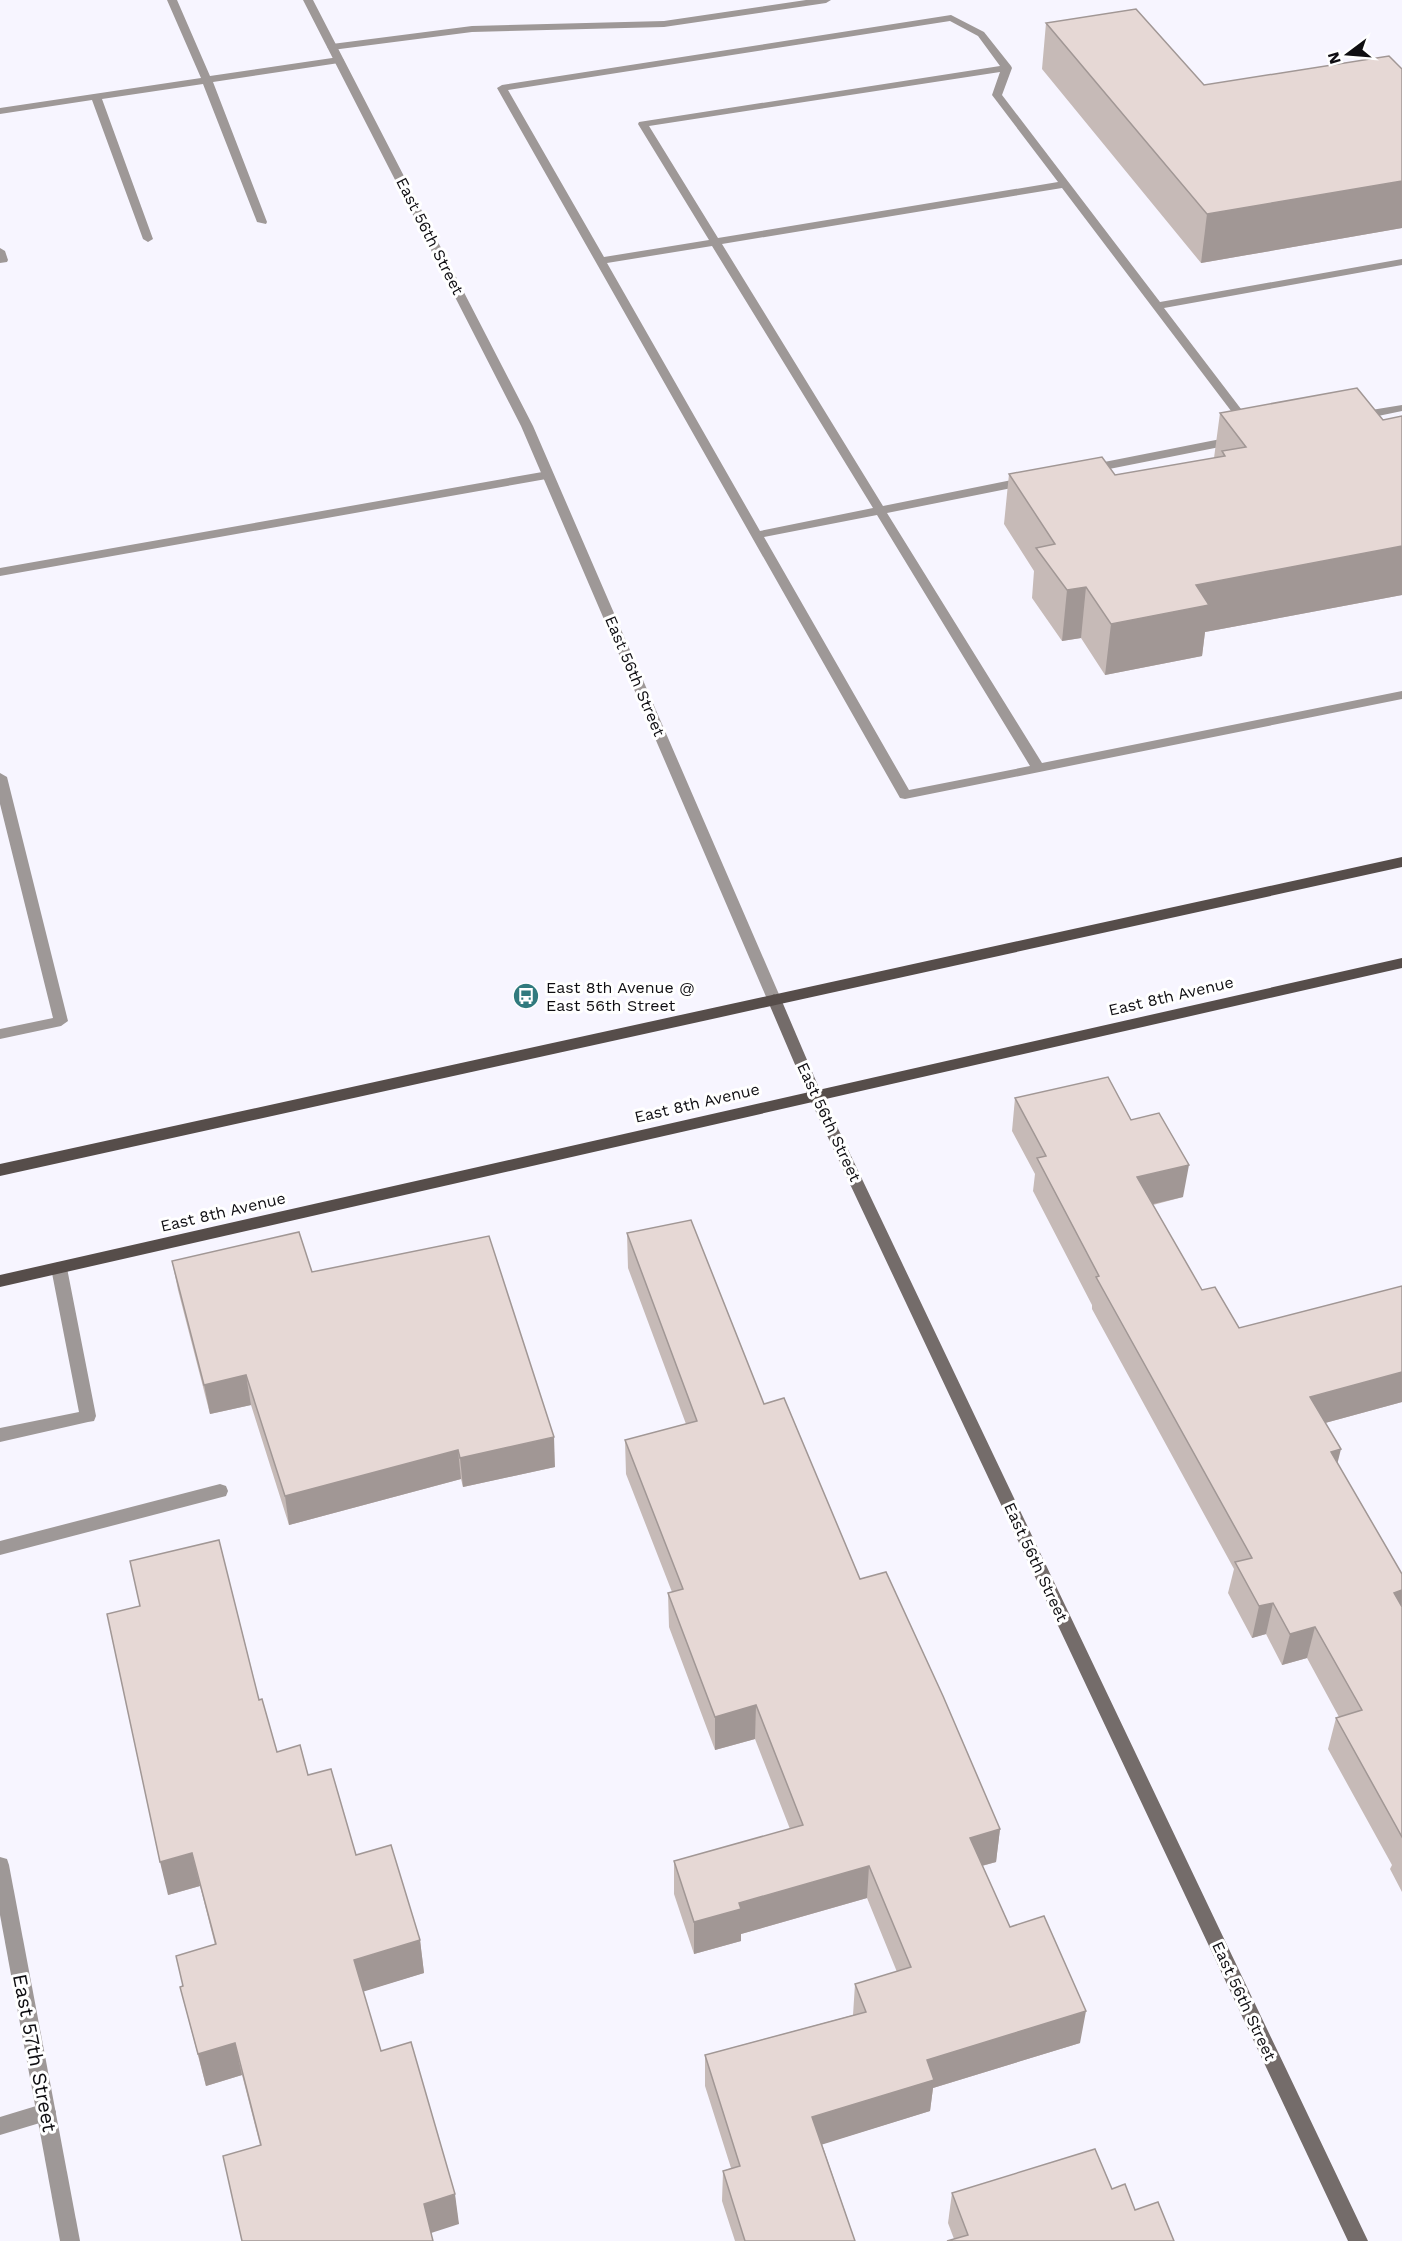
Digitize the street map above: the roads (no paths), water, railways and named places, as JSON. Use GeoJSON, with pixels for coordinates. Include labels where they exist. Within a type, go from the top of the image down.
{"type":"FeatureCollection","features":[{"type":"Feature","properties":{"kind":"main road"},"geometry":{"type":"LineString","coordinates":[[0,1170],[1402,862]]}},
{"type":"Feature","properties":{"kind":"main road","name":"East 8th Avenue"},"geometry":{"type":"LineString","coordinates":[[0,1281],[1402,963]]}},
{"type":"Feature","properties":{"kind":"street"},"geometry":{"type":"LineString","coordinates":[[172,0],[207,80],[262,222]]}},
{"type":"Feature","properties":{"kind":"street","name":"East 56th Street"},"geometry":{"type":"LineString","coordinates":[[308,0],[527,426],[815,1095],[1358,2241]]}},
{"type":"Feature","properties":{"kind":"street"},"geometry":{"type":"LineString","coordinates":[[332,47],[472,29],[664,24],[826,0]]}},
{"type":"Feature","properties":{"kind":"street"},"geometry":{"type":"LineString","coordinates":[[1007,68],[981,34],[951,18],[502,88],[905,795],[1402,695]]}},
{"type":"Feature","properties":{"kind":"street"},"geometry":{"type":"LineString","coordinates":[[0,111],[339,60]]}},
{"type":"Feature","properties":{"kind":"street"},"geometry":{"type":"LineString","coordinates":[[1007,68],[997,95],[1256,436],[1079,471]]}},
{"type":"Feature","properties":{"kind":"street"},"geometry":{"type":"LineString","coordinates":[[1007,68],[643,124],[1038,768]]}},
{"type":"Feature","properties":{"kind":"street"},"geometry":{"type":"LineString","coordinates":[[96,96],[148,239]]}},
{"type":"Feature","properties":{"kind":"street"},"geometry":{"type":"LineString","coordinates":[[601,261],[1065,184]]}},
{"type":"Feature","properties":{"kind":"street"},"geometry":{"type":"LineString","coordinates":[[1157,306],[1402,261]]}},
{"type":"Feature","properties":{"kind":"street"},"geometry":{"type":"LineString","coordinates":[[1346,419],[1402,408]]}},
{"type":"Feature","properties":{"kind":"street"},"geometry":{"type":"LineString","coordinates":[[0,572],[549,475]]}},
{"type":"Feature","properties":{"kind":"street"},"geometry":{"type":"LineString","coordinates":[[757,535],[1044,478]]}},
{"type":"Feature","properties":{"kind":"street"},"geometry":{"type":"LineString","coordinates":[[0,777],[61,1021],[0,1034]]}},
{"type":"Feature","properties":{"kind":"street"},"geometry":{"type":"LineString","coordinates":[[0,1435],[88,1416],[59,1268]]}},
{"type":"Feature","properties":{"kind":"street"},"geometry":{"type":"LineString","coordinates":[[0,1548],[220,1491]]}},
{"type":"Feature","properties":{"kind":"street","name":"East 57th Street"},"geometry":{"type":"LineString","coordinates":[[0,1865],[70,2241]]}},
{"type":"Feature","properties":{"kind":"street"},"geometry":{"type":"LineString","coordinates":[[0,2127],[46,2112]]}},
{"type":"Feature","properties":{"kind":"place","name":"East 8th Avenue @ East 56th Street"},"geometry":{"type":"Point","coordinates":[526,996]}}]}
